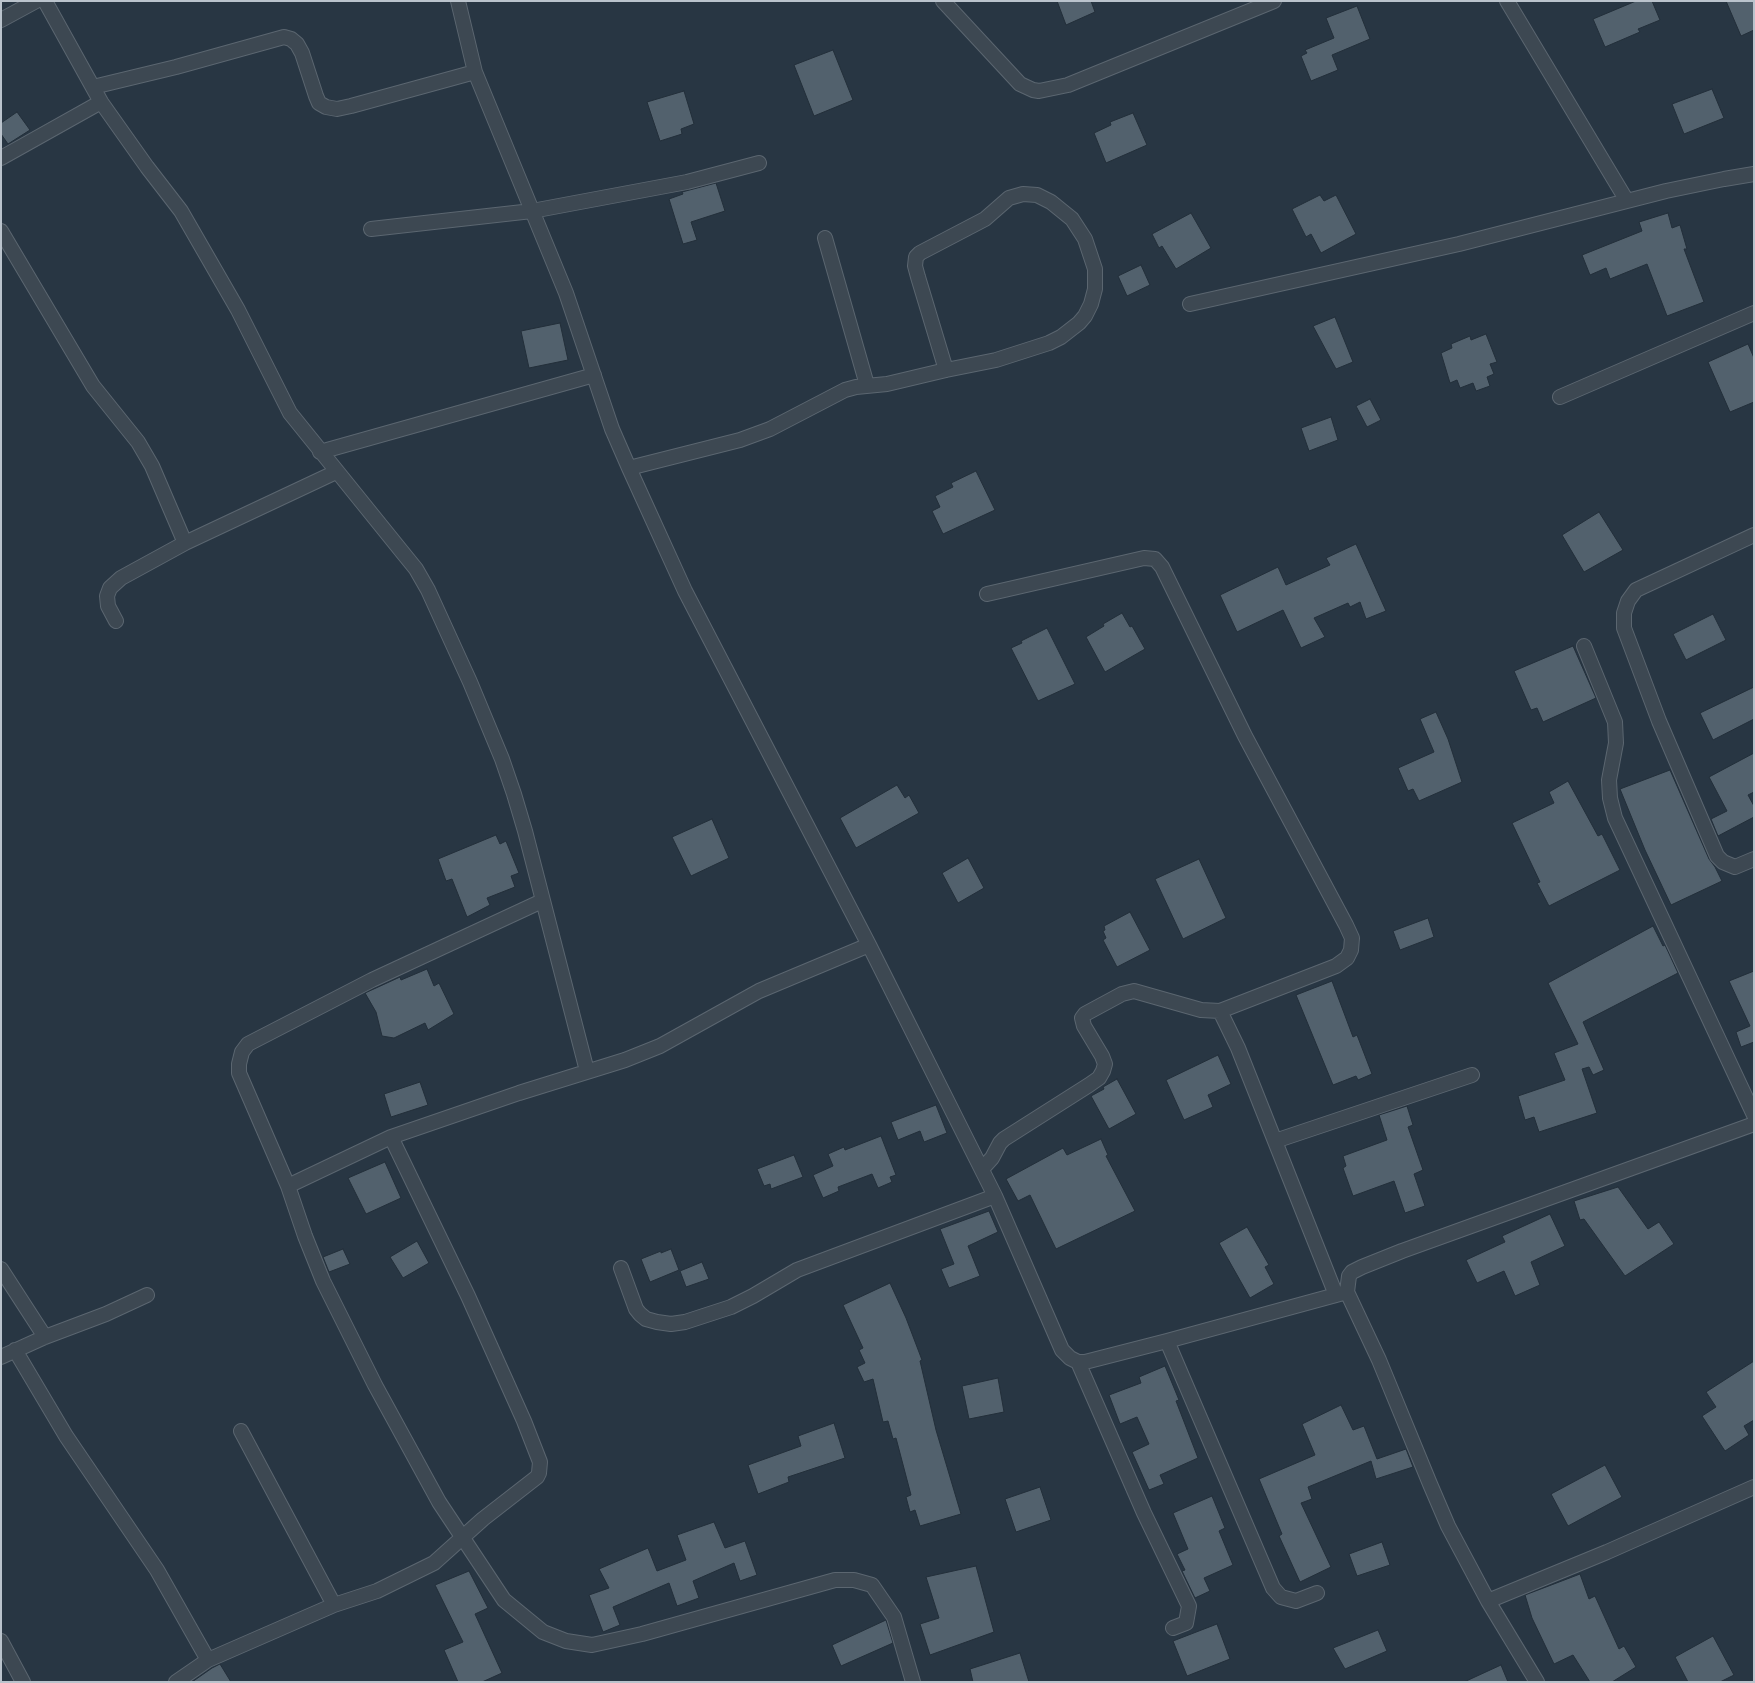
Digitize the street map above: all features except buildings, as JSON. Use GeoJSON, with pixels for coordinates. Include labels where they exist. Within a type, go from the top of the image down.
{"type":"FeatureCollection","features":[{"type":"Feature","properties":{"kind":"street"},"geometry":{"type":"LineString","coordinates":[[1,20],[36,1]]}},
{"type":"Feature","properties":{"kind":"street"},"geometry":{"type":"LineString","coordinates":[[45,1],[101,102],[181,211],[238,310],[290,413],[416,569],[428,590],[470,682],[502,759],[525,831],[587,1071]]}},
{"type":"Feature","properties":{"kind":"street"},"geometry":{"type":"LineString","coordinates":[[458,1],[475,72],[566,293],[612,429],[629,468],[685,591],[869,945],[982,1169],[1062,1350],[1070,1358],[1078,1362],[1085,1362],[1167,1342],[1341,1294]]}},
{"type":"Feature","properties":{"kind":"street"},"geometry":{"type":"LineString","coordinates":[[943,1],[1020,84],[1039,90],[1068,85],[1274,1]]}},
{"type":"Feature","properties":{"kind":"street"},"geometry":{"type":"LineString","coordinates":[[1507,1],[1627,201]]}},
{"type":"Feature","properties":{"kind":"street"},"geometry":{"type":"LineString","coordinates":[[93,87],[176,67],[284,37],[291,39],[302,52],[316,96],[320,103],[326,107],[350,106],[475,72]]}},
{"type":"Feature","properties":{"kind":"street"},"geometry":{"type":"LineString","coordinates":[[1,158],[101,102]]}},
{"type":"Feature","properties":{"kind":"street"},"geometry":{"type":"LineString","coordinates":[[371,229],[532,210],[687,182],[759,163]]}},
{"type":"Feature","properties":{"kind":"street"},"geometry":{"type":"LineString","coordinates":[[1190,304],[1459,244],[1627,201],[1754,174]]}},
{"type":"Feature","properties":{"kind":"street"},"geometry":{"type":"LineString","coordinates":[[629,468],[740,440],[770,429],[846,390],[867,385],[887,384],[996,360],[1050,343],[1061,337],[1085,316],[1095,289],[1095,270],[1085,239],[1072,219],[1051,202],[1037,195],[1023,194],[1009,198],[985,219],[920,253],[916,257],[915,266],[946,370]]}},
{"type":"Feature","properties":{"kind":"street"},"geometry":{"type":"LineString","coordinates":[[1,231],[93,386],[143,450],[152,466],[185,543]]}},
{"type":"Feature","properties":{"kind":"street"},"geometry":{"type":"LineString","coordinates":[[825,238],[867,385]]}},
{"type":"Feature","properties":{"kind":"street"},"geometry":{"type":"LineString","coordinates":[[1560,397],[1754,313]]}},
{"type":"Feature","properties":{"kind":"street"},"geometry":{"type":"LineString","coordinates":[[320,452],[594,374]]}},
{"type":"Feature","properties":{"kind":"street"},"geometry":{"type":"LineString","coordinates":[[116,621],[108,606],[107,596],[110,588],[121,578],[185,543],[336,472]]}},
{"type":"Feature","properties":{"kind":"street"},"geometry":{"type":"LineString","coordinates":[[1754,535],[1636,590],[1628,601],[1624,614],[1624,628],[1659,721],[1717,856],[1723,862],[1735,867],[1754,859]]}},
{"type":"Feature","properties":{"kind":"street"},"geometry":{"type":"LineString","coordinates":[[982,1169],[992,1158],[1000,1142],[1094,1081],[1103,1071],[1105,1064],[1102,1056],[1084,1026],[1082,1018],[1085,1014],[1122,994],[1134,991],[1201,1010],[1220,1011],[1336,966],[1347,958],[1351,950],[1352,938],[1245,736],[1162,566],[1155,559],[1144,558],[987,594]]}},
{"type":"Feature","properties":{"kind":"street"},"geometry":{"type":"LineString","coordinates":[[1584,646],[1615,722],[1616,743],[1609,780],[1610,798],[1615,818],[1754,1115]]}},
{"type":"Feature","properties":{"kind":"street"},"geometry":{"type":"LineString","coordinates":[[542,901],[372,980],[248,1044],[242,1052],[239,1073],[288,1186],[305,1236],[323,1280],[343,1322],[439,1502],[504,1600],[543,1632],[566,1641],[592,1645],[642,1634],[835,1580],[854,1580],[872,1585],[894,1617],[913,1682]]}},
{"type":"Feature","properties":{"kind":"street"},"geometry":{"type":"LineString","coordinates":[[288,1186],[391,1137],[625,1060],[660,1046],[758,991],[869,945]]}},
{"type":"Feature","properties":{"kind":"street"},"geometry":{"type":"LineString","coordinates":[[1220,1011],[1232,1032],[1275,1140],[1341,1294],[1379,1360],[1448,1526],[1488,1601],[1537,1682]]}},
{"type":"Feature","properties":{"kind":"street"},"geometry":{"type":"LineString","coordinates":[[1275,1140],[1472,1075]]}},
{"type":"Feature","properties":{"kind":"street"},"geometry":{"type":"LineString","coordinates":[[1341,1294],[1352,1272],[1362,1267],[1754,1124]]}},
{"type":"Feature","properties":{"kind":"street"},"geometry":{"type":"LineString","coordinates":[[176,1682],[208,1660],[334,1605],[377,1591],[434,1563],[483,1520],[537,1477],[540,1462],[524,1421],[468,1296],[391,1137]]}},
{"type":"Feature","properties":{"kind":"street"},"geometry":{"type":"LineString","coordinates":[[621,1268],[636,1309],[646,1319],[670,1324],[686,1322],[731,1307],[754,1296],[797,1270],[995,1196]]}},
{"type":"Feature","properties":{"kind":"street"},"geometry":{"type":"LineString","coordinates":[[1,1269],[45,1337]]}},
{"type":"Feature","properties":{"kind":"street"},"geometry":{"type":"LineString","coordinates":[[1,1357],[147,1295]]}},
{"type":"Feature","properties":{"kind":"street"},"geometry":{"type":"LineString","coordinates":[[1167,1342],[1273,1588],[1281,1596],[1296,1601],[1317,1593]]}},
{"type":"Feature","properties":{"kind":"street"},"geometry":{"type":"LineString","coordinates":[[15,1350],[66,1436],[157,1570],[208,1660]]}},
{"type":"Feature","properties":{"kind":"street"},"geometry":{"type":"LineString","coordinates":[[1078,1362],[1144,1513],[1189,1606],[1186,1623],[1173,1628]]}},
{"type":"Feature","properties":{"kind":"street"},"geometry":{"type":"LineString","coordinates":[[240,1431],[334,1605]]}},
{"type":"Feature","properties":{"kind":"street"},"geometry":{"type":"LineString","coordinates":[[1488,1601],[1607,1552],[1754,1487]]}},
{"type":"Feature","properties":{"kind":"street"},"geometry":{"type":"LineString","coordinates":[[1,1641],[23,1682]]}}]}
